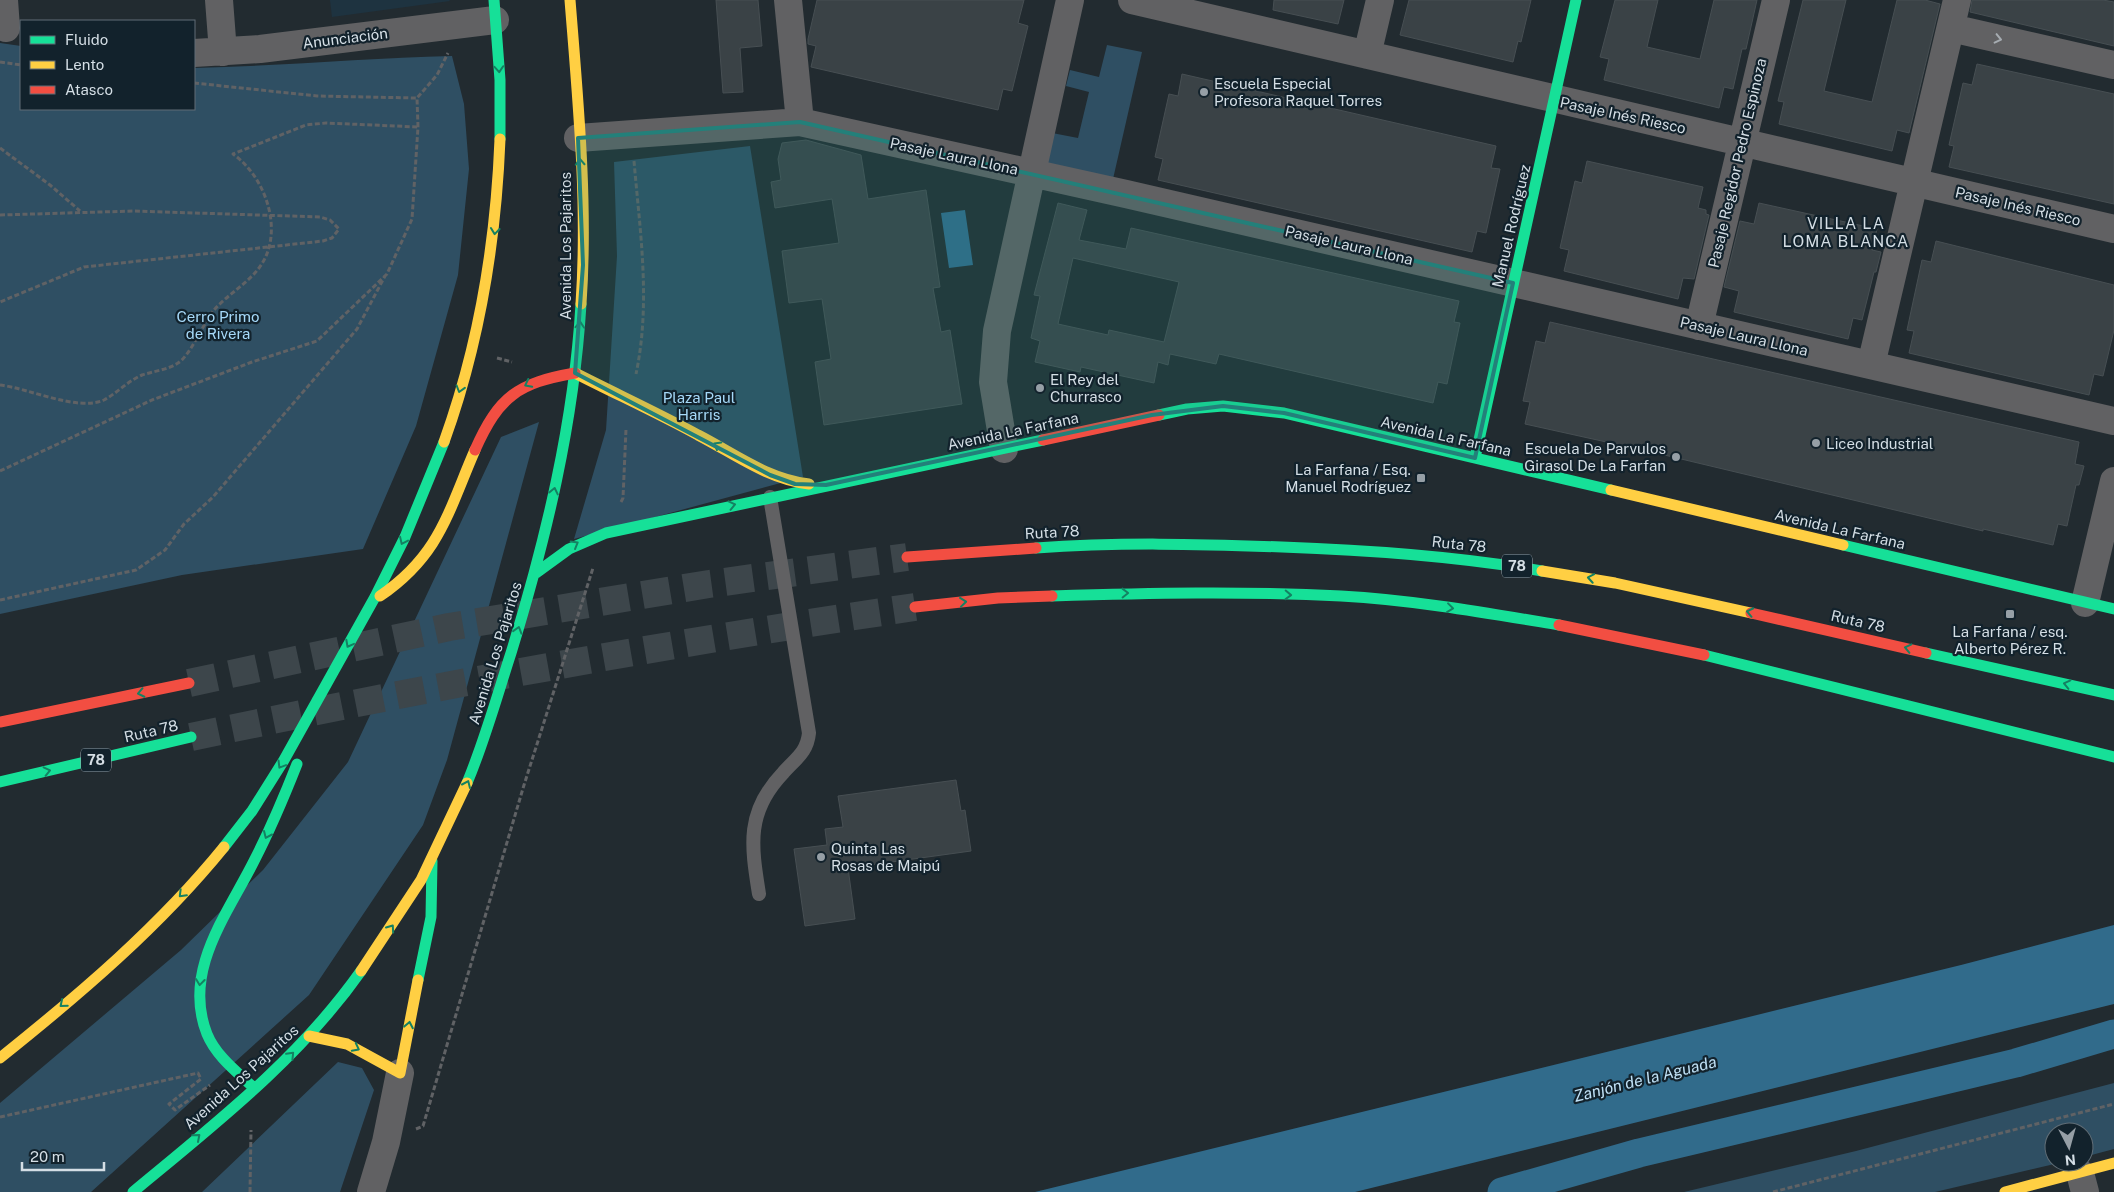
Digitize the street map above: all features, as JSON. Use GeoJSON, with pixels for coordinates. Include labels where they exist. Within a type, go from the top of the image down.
{"type":"FeatureCollection","features":[{"type":"Feature","properties":{"kind":"main road","name":"Avenida Los Pajaritos"},"geometry":{"type":"LineString","coordinates":[[134,1192],[254,1088],[309,1036],[340,998],[404,910],[470,778],[536,573],[562,454],[575,373],[583,265],[570,0]]}},
{"type":"Feature","properties":{"kind":"main road","name":"Manuel Rodríguez"},"geometry":{"type":"LineString","coordinates":[[1474,458],[1576,0]]}},
{"type":"Feature","properties":{"kind":"main road"},"geometry":{"type":"LineString","coordinates":[[0,1058],[125,950],[199,876],[260,800],[314,708],[406,536],[430,477],[478,327],[494,237],[499,183],[501,125],[494,10]]}},
{"type":"Feature","properties":{"kind":"main road"},"geometry":{"type":"LineString","coordinates":[[372,601],[411,572],[436,540],[451,510],[484,428],[502,403],[523,386],[537,380],[552,375],[575,373]]}},
{"type":"Feature","properties":{"kind":"main road","name":"Avenida La Farfana"},"geometry":{"type":"LineString","coordinates":[[575,373],[700,435],[770,475],[795,484],[826,485]]}},
{"type":"Feature","properties":{"kind":"main road","name":"Avenida La Farfana"},"geometry":{"type":"LineString","coordinates":[[536,573],[575,544],[606,533],[770,496],[1004,450],[1152,415],[1187,409],[1223,406],[1284,413],[2114,609]]}},
{"type":"Feature","properties":{"kind":"main road","name":"Ruta 78"},"geometry":{"type":"LineString","coordinates":[[907,557],[1081,545],[1201,544],[1362,550],[1485,561],[1615,583],[2114,696]]}},
{"type":"Feature","properties":{"kind":"main road"},"geometry":{"type":"LineString","coordinates":[[915,607],[998,598],[1176,592],[1342,596],[1449,607],[1547,623],[1672,647],[2114,757]]}},
{"type":"Feature","properties":{"kind":"main road"},"geometry":{"type":"LineString","coordinates":[[0,722],[189,683]]}},
{"type":"Feature","properties":{"kind":"main road"},"geometry":{"type":"LineString","coordinates":[[254,1088],[226,1061],[208,1037],[198,998],[201,974],[214,935],[243,884],[284,798],[314,708]]}},
{"type":"Feature","properties":{"kind":"main road","name":"Ruta 78"},"geometry":{"type":"LineString","coordinates":[[0,782],[192,737]]}},
{"type":"Feature","properties":{"kind":"main road"},"geometry":{"type":"LineString","coordinates":[[309,1036],[347,1044],[400,1073],[430,917],[432,857]]}},
{"type":"Feature","properties":{"kind":"main road"},"geometry":{"type":"LineString","coordinates":[[2005,1192],[2083,1182],[2114,1163]]}},
{"type":"Feature","properties":{"kind":"street"},"geometry":{"type":"LineString","coordinates":[[4,0],[9,28]]}},
{"type":"Feature","properties":{"kind":"street"},"geometry":{"type":"LineString","coordinates":[[219,0],[223,52]]}},
{"type":"Feature","properties":{"kind":"street"},"geometry":{"type":"LineString","coordinates":[[788,0],[800,122]]}},
{"type":"Feature","properties":{"kind":"street"},"geometry":{"type":"LineString","coordinates":[[1004,450],[995,402],[994,359],[997,331],[1070,0]]}},
{"type":"Feature","properties":{"kind":"street","name":"Pasaje Inés Riesco"},"geometry":{"type":"LineString","coordinates":[[1132,0],[1554,100],[1742,141],[2114,229]]}},
{"type":"Feature","properties":{"kind":"street"},"geometry":{"type":"LineString","coordinates":[[1367,55],[1380,0]]}},
{"type":"Feature","properties":{"kind":"street","name":"Pasaje Regidor Pedro Espinoza"},"geometry":{"type":"LineString","coordinates":[[1699,326],[1776,0]]}},
{"type":"Feature","properties":{"kind":"street"},"geometry":{"type":"LineString","coordinates":[[1871,365],[1957,0]]}},
{"type":"Feature","properties":{"kind":"street","name":"Anunciación"},"geometry":{"type":"LineString","coordinates":[[195,53],[223,52],[452,25],[494,10]]}},
{"type":"Feature","properties":{"kind":"street"},"geometry":{"type":"LineString","coordinates":[[1951,28],[2114,65]]}},
{"type":"Feature","properties":{"kind":"street","name":"Pasaje Laura Llona"},"geometry":{"type":"LineString","coordinates":[[578,138],[800,122],[1032,173],[2114,421]]}},
{"type":"Feature","properties":{"kind":"street"},"geometry":{"type":"LineString","coordinates":[[2086,603],[2114,481]]}},
{"type":"Feature","properties":{"kind":"street"},"geometry":{"type":"LineString","coordinates":[[371,1192],[386,1142],[400,1073]]}},
{"type":"Feature","properties":{"kind":"lane"},"geometry":{"type":"LineString","coordinates":[[759,894],[753,844],[753,828],[756,813],[766,791],[805,750],[809,733],[770,496]]}},
{"type":"Feature","properties":{"kind":"path"},"geometry":{"type":"LineString","coordinates":[[0,600],[136,570],[165,550],[184,524],[213,498],[357,329],[387,274],[412,219],[418,127],[417,98],[437,75],[454,40],[452,25]]}},
{"type":"Feature","properties":{"kind":"path"},"geometry":{"type":"LineString","coordinates":[[0,62],[20,65]]}},
{"type":"Feature","properties":{"kind":"path"},"geometry":{"type":"LineString","coordinates":[[195,83],[317,96],[417,98]]}},
{"type":"Feature","properties":{"kind":"path"},"geometry":{"type":"LineString","coordinates":[[0,385],[86,403],[104,400],[134,379],[180,362],[214,310],[259,269],[270,246],[270,217],[266,200],[253,175],[233,154],[306,125],[326,123],[418,127]]}},
{"type":"Feature","properties":{"kind":"path"},"geometry":{"type":"LineString","coordinates":[[386,1142],[423,1126],[524,785],[584,594],[606,533],[623,498],[624,436],[640,357],[645,279],[631,134]]}},
{"type":"Feature","properties":{"kind":"path"},"geometry":{"type":"LineString","coordinates":[[0,148],[50,185],[80,212]]}},
{"type":"Feature","properties":{"kind":"path"},"geometry":{"type":"LineString","coordinates":[[0,215],[134,211],[320,218],[330,220],[339,229],[332,238],[323,241],[84,267],[0,302]]}},
{"type":"Feature","properties":{"kind":"path"},"geometry":{"type":"LineString","coordinates":[[0,471],[152,400],[252,362],[317,341],[387,274]]}},
{"type":"Feature","properties":{"kind":"path"},"geometry":{"type":"LineString","coordinates":[[0,1116],[198,1073],[201,1079],[169,1104],[175,1110],[216,1081],[251,1124],[250,1192]]}},
{"type":"Feature","properties":{"kind":"path"},"geometry":{"type":"LineString","coordinates":[[1773,1192],[2114,1104]]}},
{"type":"Feature","properties":{"kind":"highlighted area"},"geometry":{"type":"Polygon","coordinates":[[[800,122],[1513,283],[1475,458],[1284,413],[1223,406],[1152,415],[826,485],[795,484],[770,475],[575,373],[583,265],[578,138],[800,122]]]}},
{"type":"Feature","properties":{"kind":"shaded area"},"geometry":{"type":"Polygon","coordinates":[[[330,0],[449,0],[450,1],[332,17],[330,0]]]}},
{"type":"Feature","properties":{"kind":"green space","name":"Cerro Primo de Rivera"},"geometry":{"type":"Polygon","coordinates":[[[0,43],[20,46],[20,110],[195,110],[195,68],[452,56],[464,104],[469,169],[458,275],[416,426],[363,549],[182,575],[0,614],[0,43]]]}},
{"type":"Feature","properties":{"kind":"green space"},"geometry":{"type":"Polygon","coordinates":[[[1107,45],[1142,52],[1113,179],[1040,163],[1047,132],[1078,138],[1089,92],[1066,86],[1070,70],[1099,77],[1107,45]]]}},
{"type":"Feature","properties":{"kind":"green space","name":"Plaza Paul Harris"},"geometry":{"type":"Polygon","coordinates":[[[750,146],[803,477],[574,539],[606,430],[617,256],[614,162],[750,146]]]}},
{"type":"Feature","properties":{"kind":"green space"},"geometry":{"type":"Polygon","coordinates":[[[539,422],[447,760],[423,825],[309,995],[91,1192],[0,1192],[0,1103],[181,950],[263,870],[348,762],[501,437],[539,422]]]}},
{"type":"Feature","properties":{"kind":"green space"},"geometry":{"type":"Polygon","coordinates":[[[338,1062],[362,1068],[374,1090],[340,1192],[202,1192],[338,1062]]]}},
{"type":"Feature","properties":{"kind":"green space"},"geometry":{"type":"Polygon","coordinates":[[[2114,1083],[2114,1149],[2094,1154],[2094,1122],[2044,1122],[2044,1166],[1935,1192],[1684,1192],[1856,1151],[2114,1083]]]}},
{"type":"Feature","properties":{"kind":"water"},"geometry":{"type":"Polygon","coordinates":[[[965,210],[973,265],[949,268],[941,213],[965,210]]]}},
{"type":"Feature","properties":{"kind":"water","name":"Zanjón de la Aguada"},"geometry":{"type":"Polygon","coordinates":[[[2114,925],[2114,1004],[1355,1192],[1035,1192],[1961,965],[2114,925]]]}},
{"type":"Feature","properties":{"kind":"building"},"geometry":{"type":"Polygon","coordinates":[[[716,0],[758,0],[762,46],[740,48],[743,92],[723,93],[716,0]]]}},
{"type":"Feature","properties":{"kind":"building"},"geometry":{"type":"Polygon","coordinates":[[[817,0],[1024,0],[1018,23],[1028,26],[1012,91],[1003,89],[998,110],[811,67],[816,46],[808,44],[808,39],[817,0]]]}},
{"type":"Feature","properties":{"kind":"building"},"geometry":{"type":"Polygon","coordinates":[[[1274,0],[1344,0],[1338,24],[1273,10],[1274,0]]]}},
{"type":"Feature","properties":{"kind":"building"},"geometry":{"type":"Polygon","coordinates":[[[1409,0],[1531,0],[1521,42],[1518,41],[1513,62],[1400,35],[1409,0]]]}},
{"type":"Feature","properties":{"kind":"building"},"geometry":{"type":"Polygon","coordinates":[[[1615,0],[1658,0],[1647,47],[1700,59],[1714,0],[1757,0],[1746,49],[1742,49],[1733,89],[1724,87],[1719,108],[1604,80],[1609,59],[1600,57],[1615,0]]]}},
{"type":"Feature","properties":{"kind":"building"},"geometry":{"type":"Polygon","coordinates":[[[1803,0],[1846,0],[1824,91],[1872,102],[1897,0],[1925,0],[1940,4],[1909,133],[1897,130],[1892,151],[1779,124],[1784,102],[1778,101],[1803,0]]]}},
{"type":"Feature","properties":{"kind":"building"},"geometry":{"type":"Polygon","coordinates":[[[1972,0],[2103,0],[2114,2],[2114,46],[1970,12],[1972,0]]]}},
{"type":"Feature","properties":{"kind":"building"},"geometry":{"type":"Polygon","coordinates":[[[1977,64],[2114,94],[2114,204],[1949,167],[1954,146],[1949,145],[1963,83],[1972,85],[1977,64]]]}},
{"type":"Feature","properties":{"kind":"building"},"geometry":{"type":"Polygon","coordinates":[[[1182,74],[1496,146],[1491,168],[1500,169],[1486,233],[1477,231],[1472,252],[1158,180],[1163,159],[1155,157],[1169,94],[1178,96],[1182,74]]]}},
{"type":"Feature","properties":{"kind":"building"},"geometry":{"type":"Polygon","coordinates":[[[806,140],[861,155],[868,199],[926,190],[940,287],[933,288],[941,332],[950,330],[962,404],[824,425],[815,362],[831,359],[822,299],[789,303],[782,251],[839,243],[832,199],[775,208],[771,182],[781,180],[778,159],[782,143],[806,140]]]}},
{"type":"Feature","properties":{"kind":"building"},"geometry":{"type":"Polygon","coordinates":[[[1587,161],[1703,187],[1698,208],[1706,210],[1706,214],[1709,215],[1694,279],[1683,278],[1678,299],[1564,271],[1569,250],[1560,248],[1575,181],[1582,183],[1587,161]]]}},
{"type":"Feature","properties":{"kind":"building"},"geometry":{"type":"Polygon","coordinates":[[[1058,203],[1087,210],[1079,240],[1126,249],[1131,228],[1459,301],[1454,322],[1460,323],[1447,384],[1438,382],[1433,403],[1219,354],[1216,364],[1170,354],[1168,365],[1158,362],[1154,383],[1081,367],[1080,372],[1035,362],[1040,341],[1031,338],[1040,296],[1034,295],[1058,203]],[[1073,258],[1058,324],[1108,335],[1109,330],[1164,342],[1179,282],[1073,258]]]}},
{"type":"Feature","properties":{"kind":"building"},"geometry":{"type":"Polygon","coordinates":[[[1759,203],[1877,229],[1872,250],[1881,252],[1876,272],[1874,272],[1862,320],[1853,318],[1848,339],[1734,312],[1739,291],[1724,287],[1740,221],[1754,224],[1759,203]]]}},
{"type":"Feature","properties":{"kind":"building"},"geometry":{"type":"Polygon","coordinates":[[[1936,241],[2114,285],[2114,330],[2103,376],[2094,374],[2089,395],[1909,353],[1914,331],[1907,330],[1922,260],[1931,262],[1936,241]]]}},
{"type":"Feature","properties":{"kind":"building"},"geometry":{"type":"Polygon","coordinates":[[[1550,322],[2079,442],[2075,464],[2084,466],[2079,485],[2076,485],[2067,526],[2058,524],[2053,545],[1983,529],[1983,531],[1656,453],[1525,424],[1530,402],[1523,401],[1536,341],[1545,343],[1550,322]]]}},
{"type":"Feature","properties":{"kind":"building","name":"Quinta Las Rosas de Maipú"},"geometry":{"type":"Polygon","coordinates":[[[956,780],[961,811],[965,810],[971,851],[848,868],[855,919],[805,926],[794,849],[827,845],[825,829],[843,827],[838,796],[956,780]]]}},
{"type":"Feature","properties":{"kind":"waterway"},"geometry":{"type":"LineString","coordinates":[[1502,1192],[1639,1153],[2016,1063],[2114,1034]]}},
{"type":"Feature","properties":{"kind":"tunnel"},"geometry":{"type":"LineString","coordinates":[[189,683],[449,627],[709,584],[907,557]]}},
{"type":"Feature","properties":{"kind":"tunnel"},"geometry":{"type":"LineString","coordinates":[[191,737],[552,666],[733,635],[915,607]]}},
{"type":"Feature","properties":{"kind":"traffic: fast"},"geometry":{"type":"LineString","coordinates":[[494,0],[500,80],[500,139]]}},
{"type":"Feature","properties":{"kind":"traffic: fast"},"geometry":{"type":"LineString","coordinates":[[1475,458],[1576,0]]}},
{"type":"Feature","properties":{"kind":"traffic: fast"},"geometry":{"type":"LineString","coordinates":[[467,783],[511,653],[547,524],[572,393],[581,304]]}},
{"type":"Feature","properties":{"kind":"traffic: fast"},"geometry":{"type":"LineString","coordinates":[[1159,415],[1187,409],[1223,406],[1284,413],[1611,490]]}},
{"type":"Feature","properties":{"kind":"traffic: fast"},"geometry":{"type":"LineString","coordinates":[[536,573],[569,549],[606,533],[1043,440]]}},
{"type":"Feature","properties":{"kind":"traffic: fast"},"geometry":{"type":"LineString","coordinates":[[224,847],[252,811],[284,760],[375,597],[405,537],[444,442]]}},
{"type":"Feature","properties":{"kind":"traffic: fast"},"geometry":{"type":"LineString","coordinates":[[1036,548],[1159,544],[1315,548],[1445,558],[1542,571]]}},
{"type":"Feature","properties":{"kind":"traffic: fast"},"geometry":{"type":"LineString","coordinates":[[1843,545],[2114,609]]}},
{"type":"Feature","properties":{"kind":"traffic: fast"},"geometry":{"type":"LineString","coordinates":[[1052,596],[1196,593],[1341,596],[1423,604],[1559,625]]}},
{"type":"Feature","properties":{"kind":"traffic: fast"},"geometry":{"type":"LineString","coordinates":[[1926,653],[2114,695]]}},
{"type":"Feature","properties":{"kind":"traffic: fast"},"geometry":{"type":"LineString","coordinates":[[1704,655],[2114,757]]}},
{"type":"Feature","properties":{"kind":"traffic: fast"},"geometry":{"type":"LineString","coordinates":[[0,782],[191,737]]}},
{"type":"Feature","properties":{"kind":"traffic: fast"},"geometry":{"type":"LineString","coordinates":[[254,1088],[228,1063],[211,1042],[201,1011],[200,988],[211,944],[266,837],[297,764]]}},
{"type":"Feature","properties":{"kind":"traffic: fast"},"geometry":{"type":"LineString","coordinates":[[418,980],[431,917],[432,861]]}},
{"type":"Feature","properties":{"kind":"traffic: fast"},"geometry":{"type":"LineString","coordinates":[[133,1192],[225,1115],[283,1062],[337,1003],[361,971]]}},
{"type":"Feature","properties":{"kind":"traffic: slow"},"geometry":{"type":"LineString","coordinates":[[570,0],[583,190],[581,304]]}},
{"type":"Feature","properties":{"kind":"traffic: slow"},"geometry":{"type":"LineString","coordinates":[[444,442],[467,368],[484,293],[490,255],[500,139]]}},
{"type":"Feature","properties":{"kind":"traffic: slow"},"geometry":{"type":"LineString","coordinates":[[575,373],[668,419],[752,465],[779,477],[809,484]]}},
{"type":"Feature","properties":{"kind":"traffic: slow"},"geometry":{"type":"LineString","coordinates":[[380,596],[416,565],[429,548],[449,513],[475,450]]}},
{"type":"Feature","properties":{"kind":"traffic: slow"},"geometry":{"type":"LineString","coordinates":[[1611,490],[1843,545]]}},
{"type":"Feature","properties":{"kind":"traffic: slow"},"geometry":{"type":"LineString","coordinates":[[1542,571],[1615,583],[1751,613]]}},
{"type":"Feature","properties":{"kind":"traffic: slow"},"geometry":{"type":"LineString","coordinates":[[361,971],[421,880],[467,783]]}},
{"type":"Feature","properties":{"kind":"traffic: slow"},"geometry":{"type":"LineString","coordinates":[[0,1058],[118,959],[173,905],[224,847]]}},
{"type":"Feature","properties":{"kind":"traffic: slow"},"geometry":{"type":"LineString","coordinates":[[309,1036],[347,1044],[400,1073],[418,980]]}},
{"type":"Feature","properties":{"kind":"traffic: slow"},"geometry":{"type":"LineString","coordinates":[[2005,1192],[2114,1163]]}},
{"type":"Feature","properties":{"kind":"traffic: jam"},"geometry":{"type":"LineString","coordinates":[[475,450],[493,417],[513,395],[539,382],[575,373]]}},
{"type":"Feature","properties":{"kind":"traffic: jam"},"geometry":{"type":"LineString","coordinates":[[1043,440],[1159,415]]}},
{"type":"Feature","properties":{"kind":"traffic: jam"},"geometry":{"type":"LineString","coordinates":[[907,557],[1036,548]]}},
{"type":"Feature","properties":{"kind":"traffic: jam"},"geometry":{"type":"LineString","coordinates":[[915,607],[998,598],[1052,596]]}},
{"type":"Feature","properties":{"kind":"traffic: jam"},"geometry":{"type":"LineString","coordinates":[[1751,613],[1926,653]]}},
{"type":"Feature","properties":{"kind":"traffic: jam"},"geometry":{"type":"LineString","coordinates":[[1559,625],[1704,655]]}},
{"type":"Feature","properties":{"kind":"traffic: jam"},"geometry":{"type":"LineString","coordinates":[[0,722],[189,683]]}},
{"type":"Feature","properties":{"kind":"place","name":"Escuela Especial Profesora Raquel Torres"},"geometry":{"type":"Point","coordinates":[1204,92]}},
{"type":"Feature","properties":{"kind":"place","name":"El Rey del Churrasco"},"geometry":{"type":"Point","coordinates":[1040,388]}},
{"type":"Feature","properties":{"kind":"place","name":"Liceo Industrial"},"geometry":{"type":"Point","coordinates":[1816,443]}},
{"type":"Feature","properties":{"kind":"place","name":"Escuela De Parvulos Girasol De La Farfan"},"geometry":{"type":"Point","coordinates":[1676,457]}},
{"type":"Feature","properties":{"kind":"place","name":"La Farfana / Esq. Manuel Rodríguez"},"geometry":{"type":"Point","coordinates":[1421,478]}},
{"type":"Feature","properties":{"kind":"place","name":"La Farfana / esq. Alberto Pérez R."},"geometry":{"type":"Point","coordinates":[2010,614]}},
{"type":"Feature","properties":{"kind":"place","name":"Quinta Las Rosas de Maipú"},"geometry":{"type":"Point","coordinates":[821,857]}},
{"type":"Feature","properties":{"kind":"district","name":"VILLA LA LOMA BLANCA"},"geometry":{"type":"Point","coordinates":[1846,232]}}]}
